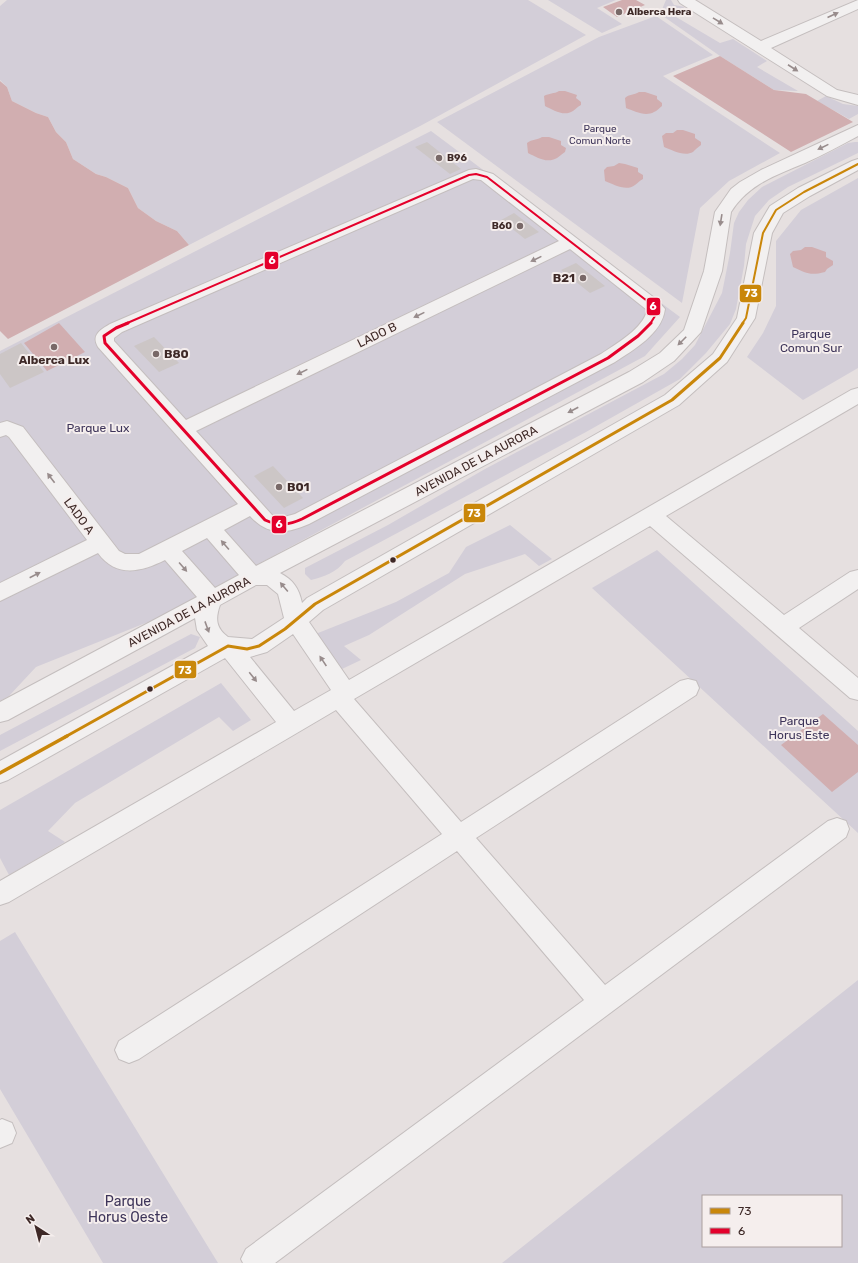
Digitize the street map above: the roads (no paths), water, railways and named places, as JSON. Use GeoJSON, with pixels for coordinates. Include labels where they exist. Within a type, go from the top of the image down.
{"type":"FeatureCollection","features":[{"type":"Feature","properties":{"kind":"street"},"geometry":{"type":"LineString","coordinates":[[685,0],[832,93],[858,100]]}},
{"type":"Feature","properties":{"kind":"street"},"geometry":{"type":"LineString","coordinates":[[760,47],[858,4]]}},
{"type":"Feature","properties":{"kind":"street","name":"AVENIDA DE LA AURORA"},"geometry":{"type":"LineString","coordinates":[[0,713],[253,577],[636,377],[667,357],[692,332],[713,271],[723,212],[727,203],[753,179],[858,130]]}},
{"type":"Feature","properties":{"kind":"street"},"geometry":{"type":"LineString","coordinates":[[168,549],[212,599],[206,614],[207,629],[218,643],[223,646],[253,648],[279,633],[315,604],[672,400],[720,358],[746,318],[763,233],[776,210],[804,192],[858,164]]}},
{"type":"Feature","properties":{"kind":"street"},"geometry":{"type":"LineString","coordinates":[[472,174],[487,177],[571,242],[656,309],[655,318],[647,327],[608,358],[302,520],[290,524],[271,523],[265,520],[105,343],[104,336],[131,322],[472,174]]}},
{"type":"Feature","properties":{"kind":"street","name":"LADO B"},"geometry":{"type":"LineString","coordinates":[[183,429],[571,242]]}},
{"type":"Feature","properties":{"kind":"street"},"geometry":{"type":"LineString","coordinates":[[0,894],[858,395]]}},
{"type":"Feature","properties":{"kind":"street","name":"LADO A"},"geometry":{"type":"LineString","coordinates":[[0,430],[7,428],[16,432],[100,543],[0,593]]}},
{"type":"Feature","properties":{"kind":"street"},"geometry":{"type":"LineString","coordinates":[[100,543],[112,557],[122,562],[142,562],[252,506]]}},
{"type":"Feature","properties":{"kind":"street"},"geometry":{"type":"LineString","coordinates":[[651,515],[858,691]]}},
{"type":"Feature","properties":{"kind":"street"},"geometry":{"type":"LineString","coordinates":[[210,527],[253,577],[270,577],[281,583],[289,593],[295,619],[342,695],[459,836],[603,1002]]}},
{"type":"Feature","properties":{"kind":"street"},"geometry":{"type":"LineString","coordinates":[[783,627],[858,578]]}},
{"type":"Feature","properties":{"kind":"street"},"geometry":{"type":"LineString","coordinates":[[228,646],[292,724]]}},
{"type":"Feature","properties":{"kind":"street"},"geometry":{"type":"LineString","coordinates":[[0,773],[228,646]]}},
{"type":"Feature","properties":{"kind":"street"},"geometry":{"type":"LineString","coordinates":[[129,1050],[688,688]]}},
{"type":"Feature","properties":{"kind":"street"},"geometry":{"type":"LineString","coordinates":[[256,1259],[837,829]]}},
{"type":"Feature","properties":{"kind":"place","name":"Alberca Hera"},"geometry":{"type":"Point","coordinates":[619,12]}},
{"type":"Feature","properties":{"kind":"place","name":"B96"},"geometry":{"type":"Point","coordinates":[439,158]}},
{"type":"Feature","properties":{"kind":"place","name":"B60"},"geometry":{"type":"Point","coordinates":[520,226]}},
{"type":"Feature","properties":{"kind":"place","name":"B21"},"geometry":{"type":"Point","coordinates":[583,278]}},
{"type":"Feature","properties":{"kind":"place","name":"Alberca Lux"},"geometry":{"type":"Point","coordinates":[54,347]}},
{"type":"Feature","properties":{"kind":"place","name":"B80"},"geometry":{"type":"Point","coordinates":[156,354]}},
{"type":"Feature","properties":{"kind":"place","name":"B01"},"geometry":{"type":"Point","coordinates":[279,487]}},
{"type":"Feature","properties":{"kind":"park label","name":"Parque Comun Norte"},"geometry":{"type":"Point","coordinates":[600,134]}},
{"type":"Feature","properties":{"kind":"park label","name":"Parque Comun Sur"},"geometry":{"type":"Point","coordinates":[811,341]}},
{"type":"Feature","properties":{"kind":"park label","name":"Parque Lux"},"geometry":{"type":"Point","coordinates":[98,428]}},
{"type":"Feature","properties":{"kind":"park label","name":"Parque Horus Este"},"geometry":{"type":"Point","coordinates":[799,728]}},
{"type":"Feature","properties":{"kind":"park label","name":"Parque Horus Oeste"},"geometry":{"type":"Point","coordinates":[128,1210]}}]}
